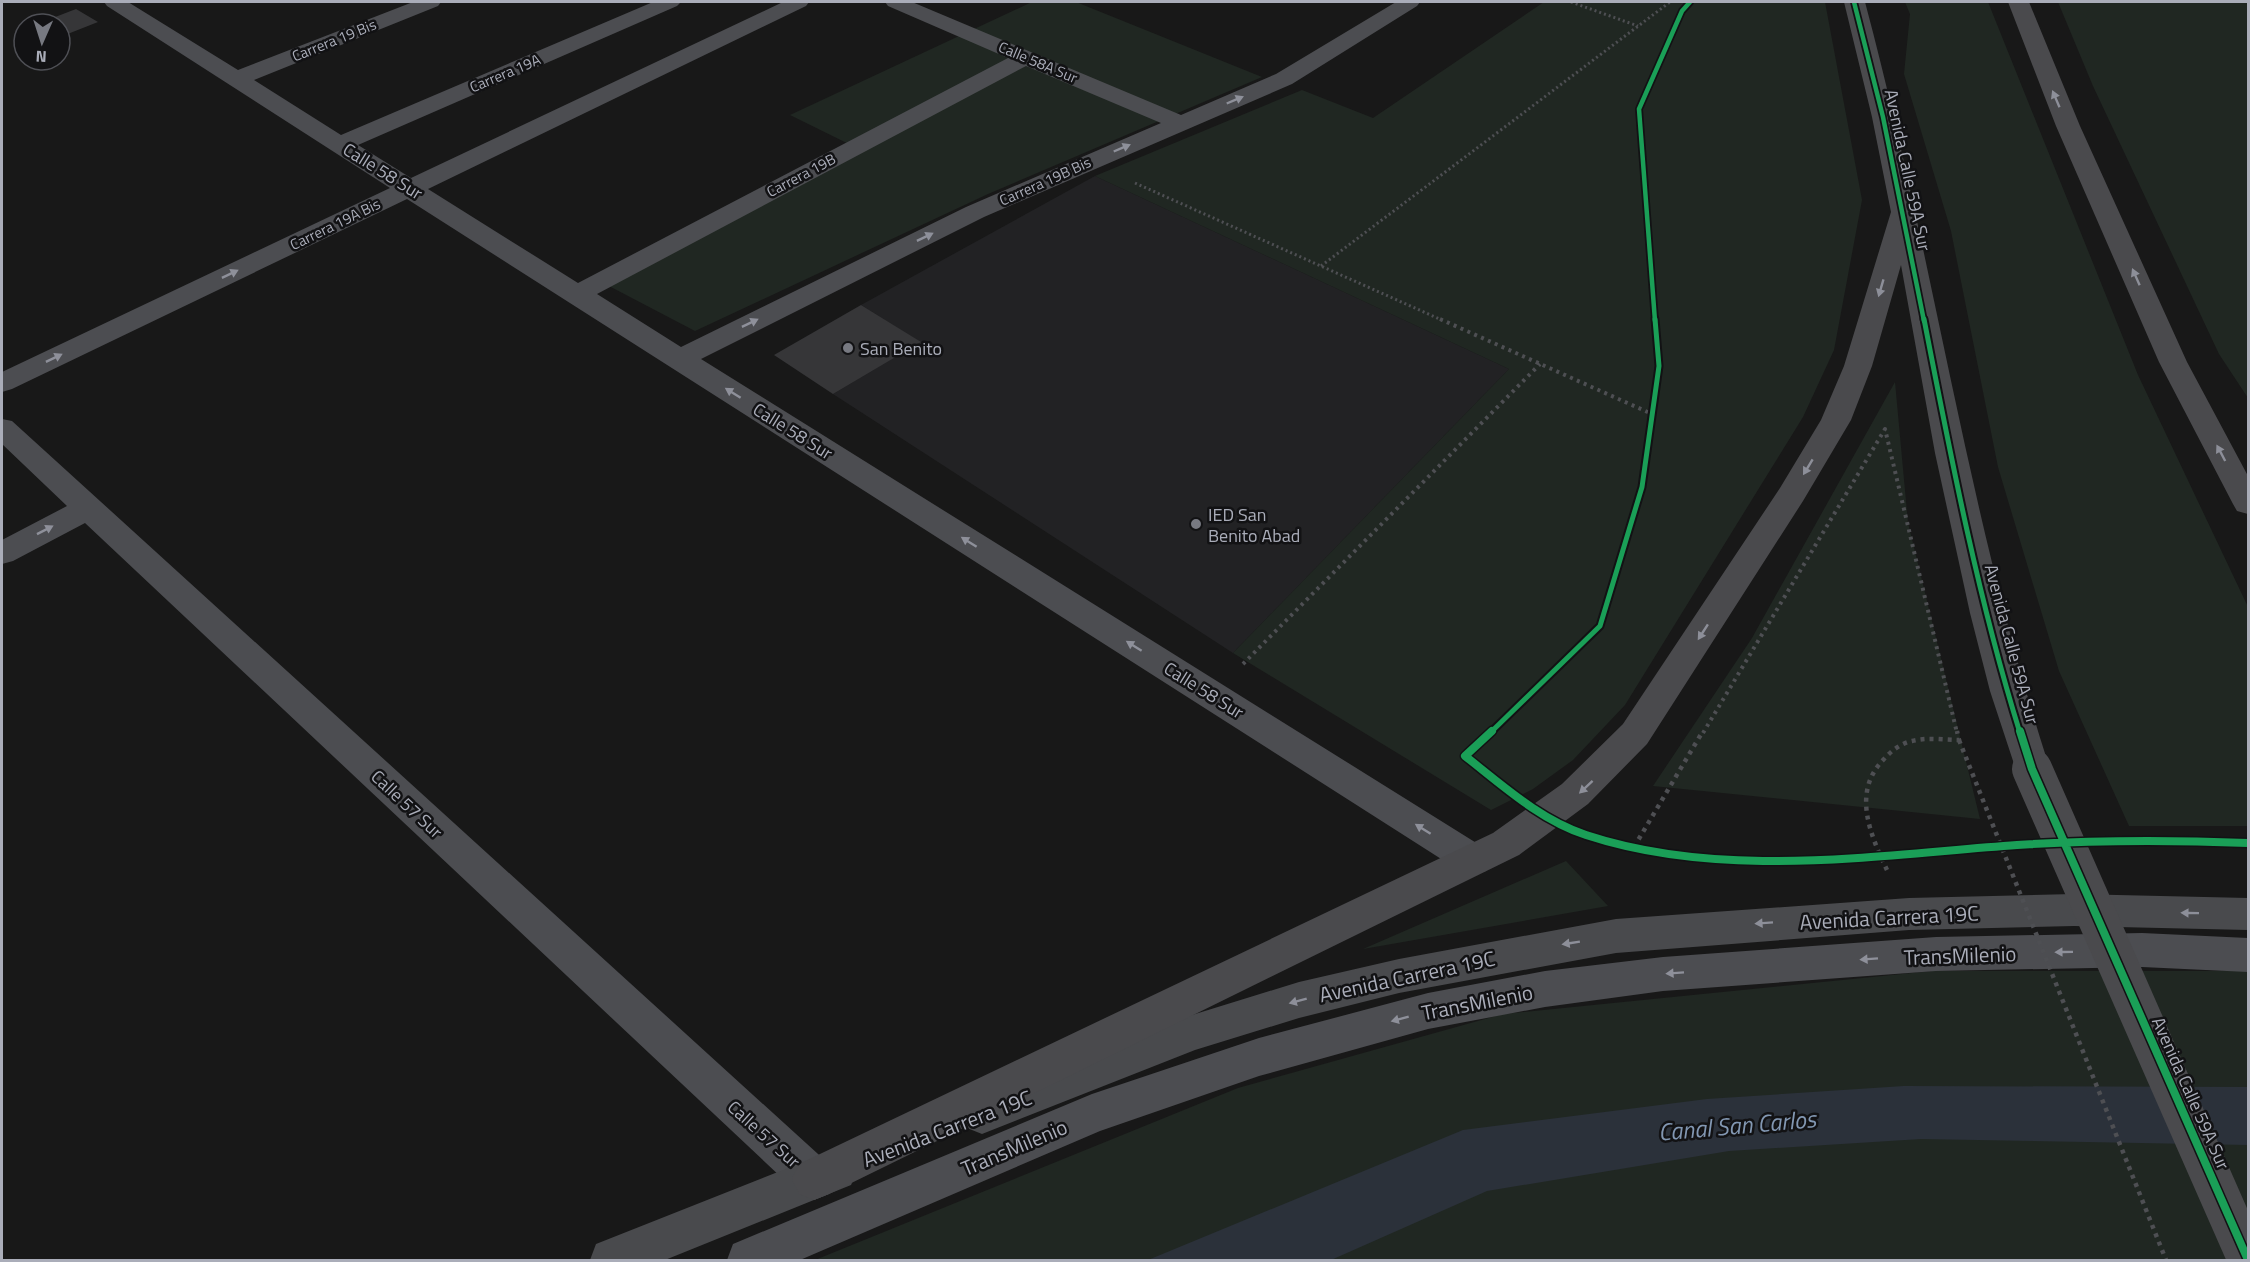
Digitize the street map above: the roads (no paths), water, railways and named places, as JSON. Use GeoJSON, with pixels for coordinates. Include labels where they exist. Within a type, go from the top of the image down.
{"type":"FeatureCollection","features":[{"type":"Feature","properties":{"kind":"highway","name":"Avenida Calle 59A Sur"},"geometry":{"type":"LineString","coordinates":[[1854,2],[1887,131],[1948,438],[1994,648],[2032,769],[2248,1260]]}},
{"type":"Feature","properties":{"kind":"highway"},"geometry":{"type":"LineString","coordinates":[[2018,2],[2068,126],[2173,362],[2248,504]]}},
{"type":"Feature","properties":{"kind":"highway"},"geometry":{"type":"LineString","coordinates":[[813,1179],[1506,844],[1575,797],[1608,767],[1635,734],[1786,503],[1836,420],[1858,366],[1904,212]]}},
{"type":"Feature","properties":{"kind":"main road","name":"Avenida Carrera 19C"},"geometry":{"type":"LineString","coordinates":[[612,1260],[813,1179],[1191,1033],[1299,1000],[1398,976],[1538,948],[1616,936],[1908,914],[2074,910],[2248,914]]}},
{"type":"Feature","properties":{"kind":"street","name":"Calle 58 Sur"},"geometry":{"type":"LineString","coordinates":[[114,2],[1473,860]]}},
{"type":"Feature","properties":{"kind":"street","name":"Carrera 19 Bis"},"geometry":{"type":"LineString","coordinates":[[236,79],[431,2]]}},
{"type":"Feature","properties":{"kind":"street","name":"Carrera 19A"},"geometry":{"type":"LineString","coordinates":[[340,144],[670,2]]}},
{"type":"Feature","properties":{"kind":"street","name":"Carrera 19A Bis"},"geometry":{"type":"LineString","coordinates":[[2,383],[799,2]]}},
{"type":"Feature","properties":{"kind":"street","name":"Calle 58A Sur"},"geometry":{"type":"LineString","coordinates":[[895,2],[1181,123]]}},
{"type":"Feature","properties":{"kind":"street","name":"Carrera 19B Bis"},"geometry":{"type":"LineString","coordinates":[[679,359],[975,213],[1087,162],[1284,79],[1410,2]]}},
{"type":"Feature","properties":{"kind":"street","name":"Carrera 19B"},"geometry":{"type":"LineString","coordinates":[[577,294],[1026,57]]}},
{"type":"Feature","properties":{"kind":"street","name":"Calle 57 Sur"},"geometry":{"type":"LineString","coordinates":[[2,428],[813,1179]]}},
{"type":"Feature","properties":{"kind":"street"},"geometry":{"type":"LineString","coordinates":[[2,553],[88,508]]}},
{"type":"Feature","properties":{"kind":"street","name":"TransMilenio"},"geometry":{"type":"LineString","coordinates":[[749,1260],[1092,1114],[1259,1057],[1428,1011],[1545,988],[1663,974],[1936,954],[2142,950],[2248,955]]}},
{"type":"Feature","properties":{"kind":"water","name":"Canal San Carlos"},"geometry":{"type":"Polygon","coordinates":[[[1904,1086],[2248,1087],[2248,1145],[1921,1139],[1729,1151],[1487,1191],[1331,1260],[1148,1260],[1463,1130],[1707,1099],[1904,1086]]]}},
{"type":"Feature","properties":{"kind":"place","name":"San Benito"},"geometry":{"type":"Point","coordinates":[848,348]}},
{"type":"Feature","properties":{"kind":"place","name":"IED San Benito Abad"},"geometry":{"type":"Point","coordinates":[1196,524]}}]}
